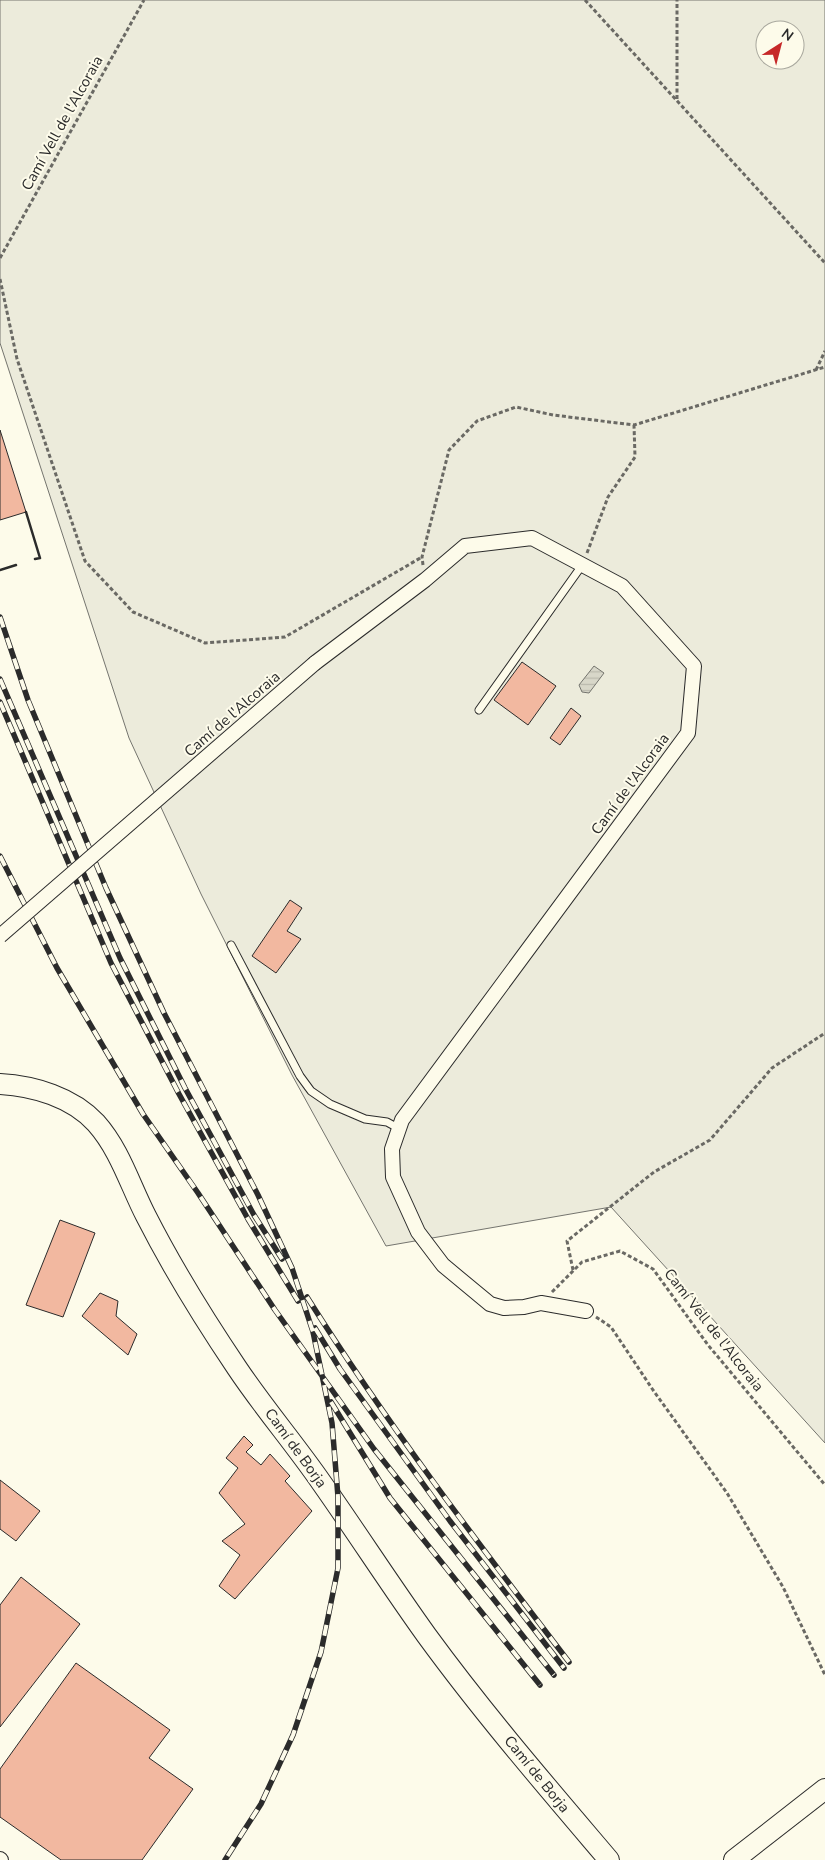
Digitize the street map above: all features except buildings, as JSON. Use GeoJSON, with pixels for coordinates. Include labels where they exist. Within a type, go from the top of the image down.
{"type":"FeatureCollection","features":[{"type":"Feature","properties":{"kind":"street","name":"Camí de l'Alcoraia"},"geometry":{"type":"LineString","coordinates":[[0,936],[315,663],[425,580],[465,546],[532,538],[622,586],[694,666],[688,733],[408,1112],[398,1128],[392,1149],[393,1177],[418,1232],[443,1265],[490,1304],[504,1308],[524,1307],[541,1303],[586,1311]]}},
{"type":"Feature","properties":{"kind":"street","name":"Camí de Borja"},"geometry":{"type":"LineString","coordinates":[[0,1084],[20,1085],[49,1093],[76,1107],[95,1122],[114,1148],[172,1266],[238,1369],[321,1482],[428,1638],[554,1797],[608,1860]]}},
{"type":"Feature","properties":{"kind":"street"},"geometry":{"type":"LineString","coordinates":[[734,1860],[748,1852],[825,1789]]}},
{"type":"Feature","properties":{"kind":"street","name":"Camí de Borja"},"geometry":{"type":"LineString","coordinates":[[590,1838],[622,1860]]}},
{"type":"Feature","properties":{"kind":"lane"},"geometry":{"type":"LineString","coordinates":[[479,710],[583,564]]}},
{"type":"Feature","properties":{"kind":"lane"},"geometry":{"type":"LineString","coordinates":[[231,945],[300,1076],[311,1091],[330,1104],[360,1117],[387,1122],[398,1128]]}},
{"type":"Feature","properties":{"kind":"path","name":"Camí Vell de l'Alcoraia"},"geometry":{"type":"LineString","coordinates":[[0,258],[144,0]]}},
{"type":"Feature","properties":{"kind":"path"},"geometry":{"type":"LineString","coordinates":[[585,0],[825,263]]}},
{"type":"Feature","properties":{"kind":"path"},"geometry":{"type":"LineString","coordinates":[[677,0],[677,101]]}},
{"type":"Feature","properties":{"kind":"path"},"geometry":{"type":"LineString","coordinates":[[0,279],[17,359],[85,561],[133,612],[205,643],[285,637],[422,557]]}},
{"type":"Feature","properties":{"kind":"path"},"geometry":{"type":"LineString","coordinates":[[816,370],[825,351]]}},
{"type":"Feature","properties":{"kind":"path"},"geometry":{"type":"LineString","coordinates":[[425,580],[422,557],[449,450],[477,421],[516,406],[554,415],[634,425],[825,367]]}},
{"type":"Feature","properties":{"kind":"path"},"geometry":{"type":"LineString","coordinates":[[583,564],[608,497],[635,457],[634,425]]}},
{"type":"Feature","properties":{"kind":"path"},"geometry":{"type":"LineString","coordinates":[[573,1271],[567,1241],[654,1172],[710,1140],[772,1068],[825,1033]]}},
{"type":"Feature","properties":{"kind":"path","name":"Camí Vell de l'Alcoraia"},"geometry":{"type":"LineString","coordinates":[[541,1303],[582,1262],[620,1251],[653,1269],[708,1345],[825,1485]]}},
{"type":"Feature","properties":{"kind":"path"},"geometry":{"type":"LineString","coordinates":[[586,1311],[610,1327],[727,1493],[782,1587],[825,1675]]}},
{"type":"Feature","properties":{"kind":"shaded area"},"geometry":{"type":"Polygon","coordinates":[[[0,0],[825,0],[825,1443],[611,1207],[386,1246],[292,1075],[201,894],[129,738],[0,343],[0,0]]]}},
{"type":"Feature","properties":{"kind":"shaded area"},"geometry":{"type":"Polygon","coordinates":[[[594,666],[604,673],[589,693],[582,692],[579,685],[594,666]]]}},
{"type":"Feature","properties":{"kind":"railway"},"geometry":{"type":"LineString","coordinates":[[0,617],[28,700],[106,888],[164,1013],[258,1195],[292,1268],[313,1332],[332,1423],[338,1497],[338,1568],[321,1652],[293,1735],[261,1804],[225,1860]]}},
{"type":"Feature","properties":{"kind":"railway"},"geometry":{"type":"LineString","coordinates":[[0,679],[120,958],[185,1088],[254,1215],[282,1259]]}},
{"type":"Feature","properties":{"kind":"railway"},"geometry":{"type":"LineString","coordinates":[[0,702],[111,963],[179,1094],[248,1219],[298,1301]]}},
{"type":"Feature","properties":{"kind":"railway"},"geometry":{"type":"LineString","coordinates":[[0,856],[57,968],[143,1114],[275,1310],[374,1449],[554,1675]]}},
{"type":"Feature","properties":{"kind":"railway"},"geometry":{"type":"LineString","coordinates":[[307,1297],[401,1437],[467,1528],[569,1662]]}},
{"type":"Feature","properties":{"kind":"railway"},"geometry":{"type":"LineString","coordinates":[[315,1328],[340,1369],[450,1521],[564,1668]]}},
{"type":"Feature","properties":{"kind":"railway"},"geometry":{"type":"LineString","coordinates":[[331,1402],[390,1498],[540,1685]]}},
{"type":"Feature","properties":{"kind":"wall"},"geometry":{"type":"LineString","coordinates":[[26,512],[40,558],[35,559]]}},
{"type":"Feature","properties":{"kind":"wall"},"geometry":{"type":"LineString","coordinates":[[0,570],[16,565]]}}]}
